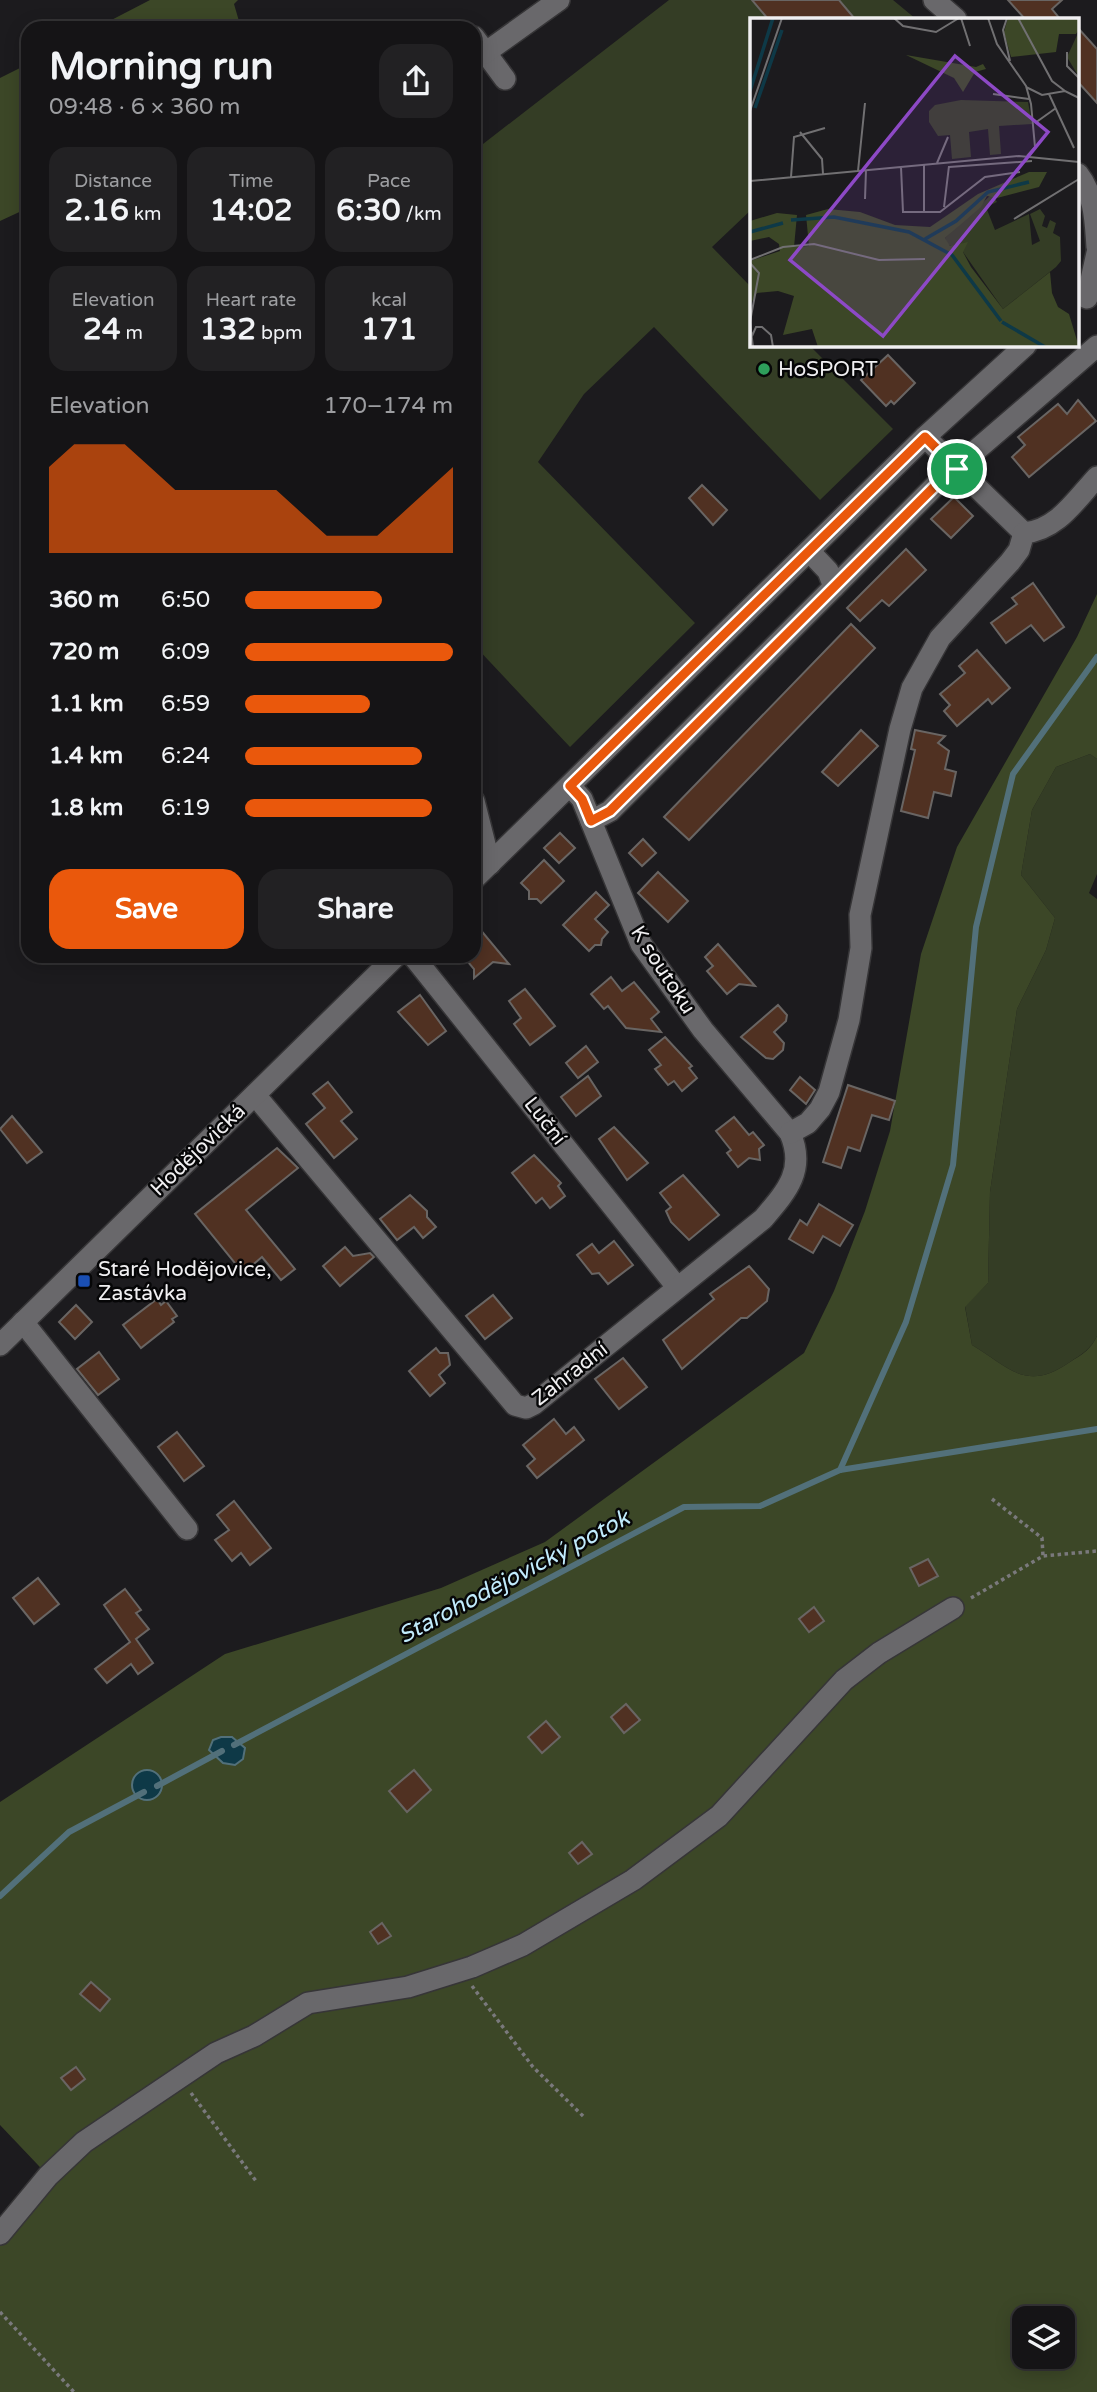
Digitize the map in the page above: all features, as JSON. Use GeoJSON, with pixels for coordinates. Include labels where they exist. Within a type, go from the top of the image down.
{"type":"FeatureCollection","features":[{"type":"Feature","properties":{"kind":"street"},"geometry":{"type":"LineString","coordinates":[[481,33],[559,0]]}},
{"type":"Feature","properties":{"kind":"street"},"geometry":{"type":"LineString","coordinates":[[934,0],[953,11]]}},
{"type":"Feature","properties":{"kind":"street"},"geometry":{"type":"LineString","coordinates":[[481,47],[505,79]]}},
{"type":"Feature","properties":{"kind":"street"},"geometry":{"type":"LineString","coordinates":[[1088,184],[1095,214],[1097,247]]}},
{"type":"Feature","properties":{"kind":"street"},"geometry":{"type":"LineString","coordinates":[[1087,298],[1097,253]]}},
{"type":"Feature","properties":{"kind":"street"},"geometry":{"type":"LineString","coordinates":[[481,872],[925,437],[1025,346]]}},
{"type":"Feature","properties":{"kind":"street"},"geometry":{"type":"LineString","coordinates":[[591,821],[610,811],[938,483],[1097,346]]}},
{"type":"Feature","properties":{"kind":"street"},"geometry":{"type":"LineString","coordinates":[[925,437],[1024,533],[1040,532],[1053,526],[1097,477]]}},
{"type":"Feature","properties":{"kind":"street"},"geometry":{"type":"LineString","coordinates":[[790,1133],[808,1123],[829,1092],[849,1020],[861,948],[860,915],[900,729],[912,688],[940,638],[1010,562],[1019,550],[1024,533]]}},
{"type":"Feature","properties":{"kind":"street"},"geometry":{"type":"LineString","coordinates":[[809,551],[828,571],[834,587]]}},
{"type":"Feature","properties":{"kind":"street","name":"K soutoku"},"geometry":{"type":"LineString","coordinates":[[570,786],[582,799],[641,944],[703,1030],[790,1133]]}},
{"type":"Feature","properties":{"kind":"street"},"geometry":{"type":"LineString","coordinates":[[481,829],[490,864]]}},
{"type":"Feature","properties":{"kind":"street","name":"Hodějovická"},"geometry":{"type":"LineString","coordinates":[[0,1345],[389,963]]}},
{"type":"Feature","properties":{"kind":"street","name":"Luční"},"geometry":{"type":"LineString","coordinates":[[419,963],[677,1287]]}},
{"type":"Feature","properties":{"kind":"street","name":"Zahradní"},"geometry":{"type":"LineString","coordinates":[[255,1095],[515,1405],[526,1408],[764,1219],[789,1189],[798,1163],[790,1133]]}},
{"type":"Feature","properties":{"kind":"street"},"geometry":{"type":"LineString","coordinates":[[23,1322],[187,1529]]}},
{"type":"Feature","properties":{"kind":"street"},"geometry":{"type":"LineString","coordinates":[[0,2234],[48,2176],[84,2142],[216,2053],[254,2036],[308,2003],[408,1987],[462,1970],[523,1945],[633,1880],[719,1816],[844,1680],[879,1653],[953,1608]]}},
{"type":"Feature","properties":{"kind":"path"},"geometry":{"type":"LineString","coordinates":[[992,1499],[1042,1538],[1043,1556]]}},
{"type":"Feature","properties":{"kind":"path"},"geometry":{"type":"LineString","coordinates":[[953,1608],[1043,1556],[1097,1551]]}},
{"type":"Feature","properties":{"kind":"path"},"geometry":{"type":"LineString","coordinates":[[462,1970],[485,2006],[533,2067],[584,2117]]}},
{"type":"Feature","properties":{"kind":"path"},"geometry":{"type":"LineString","coordinates":[[179,2078],[256,2181]]}},
{"type":"Feature","properties":{"kind":"path"},"geometry":{"type":"LineString","coordinates":[[0,2312],[74,2392]]}},
{"type":"Feature","properties":{"kind":"green space"},"geometry":{"type":"Polygon","coordinates":[[[150,0],[238,0],[234,4],[239,21],[110,21],[150,0]]]}},
{"type":"Feature","properties":{"kind":"green space","name":"HoSPORT"},"geometry":{"type":"Polygon","coordinates":[[[669,0],[893,0],[915,18],[750,18],[750,211],[712,247],[750,286],[750,346],[810,346],[893,429],[820,500],[654,327],[584,394],[538,462],[695,623],[570,747],[481,652],[481,146],[669,0]]]}},
{"type":"Feature","properties":{"kind":"green space"},"geometry":{"type":"Polygon","coordinates":[[[21,68],[21,211],[0,221],[0,78],[21,68]]]}},
{"type":"Feature","properties":{"kind":"green space"},"geometry":{"type":"Polygon","coordinates":[[[1097,594],[1097,759],[1090,754],[1056,767],[1032,810],[1021,875],[1055,918],[1046,950],[1017,1009],[990,1192],[988,1283],[965,1307],[972,1345],[1020,1374],[1042,1375],[1055,1371],[1086,1351],[1097,1336],[1097,2392],[0,2392],[0,2240],[56,2184],[0,2125],[0,1802],[225,1654],[441,1588],[545,1542],[804,1353],[834,1291],[865,1211],[890,1131],[921,954],[957,847],[1077,637],[1097,594]]]}},
{"type":"Feature","properties":{"kind":"green space"},"geometry":{"type":"Polygon","coordinates":[[[1090,754],[1097,759],[1097,874],[1089,893],[1097,899],[1097,1336],[1082,1354],[1055,1371],[1030,1376],[1009,1369],[972,1345],[965,1306],[988,1283],[990,1192],[1017,1009],[1046,950],[1055,918],[1021,875],[1032,810],[1056,767],[1090,754]]]}},
{"type":"Feature","properties":{"kind":"water"},"geometry":{"type":"Polygon","coordinates":[[[232,1737],[245,1748],[243,1759],[235,1765],[223,1763],[209,1750],[213,1740],[232,1737]]]}},
{"type":"Feature","properties":{"kind":"water"},"geometry":{"type":"Polygon","coordinates":[[[147,1770],[158,1774],[162,1785],[158,1796],[147,1800],[136,1796],[132,1785],[136,1774],[147,1770]]]}},
{"type":"Feature","properties":{"kind":"building"},"geometry":{"type":"Polygon","coordinates":[[[752,0],[839,0],[854,18],[767,18],[752,0]]]}},
{"type":"Feature","properties":{"kind":"building"},"geometry":{"type":"Polygon","coordinates":[[[1008,0],[1062,0],[1052,9],[1059,18],[1024,18],[1008,0]]]}},
{"type":"Feature","properties":{"kind":"building"},"geometry":{"type":"Polygon","coordinates":[[[1080,30],[1097,49],[1097,103],[1080,84],[1080,30]]]}},
{"type":"Feature","properties":{"kind":"building"},"geometry":{"type":"Polygon","coordinates":[[[888,355],[915,383],[894,404],[891,401],[886,406],[861,380],[888,355]]]}},
{"type":"Feature","properties":{"kind":"building"},"geometry":{"type":"Polygon","coordinates":[[[1078,400],[1096,421],[1029,477],[1012,457],[1025,445],[1018,437],[1058,404],[1067,414],[1078,400]]]}},
{"type":"Feature","properties":{"kind":"building"},"geometry":{"type":"Polygon","coordinates":[[[702,485],[727,510],[713,525],[689,498],[702,485]]]}},
{"type":"Feature","properties":{"kind":"building"},"geometry":{"type":"Polygon","coordinates":[[[954,497],[973,516],[951,538],[931,519],[954,497]]]}},
{"type":"Feature","properties":{"kind":"building"},"geometry":{"type":"Polygon","coordinates":[[[906,549],[926,570],[889,606],[882,600],[860,621],[847,608],[906,549]]]}},
{"type":"Feature","properties":{"kind":"building"},"geometry":{"type":"Polygon","coordinates":[[[1033,583],[1064,627],[1044,641],[1031,625],[1006,643],[991,623],[1017,604],[1012,598],[1033,583]]]}},
{"type":"Feature","properties":{"kind":"building"},"geometry":{"type":"Polygon","coordinates":[[[851,624],[875,648],[689,840],[664,817],[851,624]]]}},
{"type":"Feature","properties":{"kind":"building"},"geometry":{"type":"Polygon","coordinates":[[[977,650],[1010,688],[992,704],[988,699],[957,726],[944,711],[950,705],[940,694],[965,673],[959,666],[977,650]]]}},
{"type":"Feature","properties":{"kind":"building"},"geometry":{"type":"Polygon","coordinates":[[[861,730],[878,746],[838,786],[822,772],[861,730]]]}},
{"type":"Feature","properties":{"kind":"building"},"geometry":{"type":"Polygon","coordinates":[[[915,730],[945,736],[938,743],[949,751],[945,769],[956,772],[951,796],[934,792],[928,818],[901,811],[915,750],[911,749],[915,730]]]}},
{"type":"Feature","properties":{"kind":"building"},"geometry":{"type":"Polygon","coordinates":[[[560,833],[575,848],[559,863],[544,848],[560,833]]]}},
{"type":"Feature","properties":{"kind":"building"},"geometry":{"type":"Polygon","coordinates":[[[643,839],[656,853],[642,866],[629,853],[643,839]]]}},
{"type":"Feature","properties":{"kind":"building"},"geometry":{"type":"Polygon","coordinates":[[[544,860],[564,881],[541,903],[537,899],[529,899],[529,891],[521,883],[544,860]]]}},
{"type":"Feature","properties":{"kind":"building"},"geometry":{"type":"Polygon","coordinates":[[[658,872],[688,901],[668,922],[638,893],[658,872]]]}},
{"type":"Feature","properties":{"kind":"building"},"geometry":{"type":"Polygon","coordinates":[[[596,892],[609,905],[595,919],[608,932],[601,945],[595,945],[589,951],[563,925],[596,892]]]}},
{"type":"Feature","properties":{"kind":"building"},"geometry":{"type":"Polygon","coordinates":[[[481,930],[509,964],[493,962],[474,978],[474,969],[469,963],[481,963],[481,930]]]}},
{"type":"Feature","properties":{"kind":"building"},"geometry":{"type":"Polygon","coordinates":[[[718,944],[755,986],[739,984],[727,994],[707,971],[713,966],[705,957],[718,944]]]}},
{"type":"Feature","properties":{"kind":"building"},"geometry":{"type":"Polygon","coordinates":[[[611,977],[622,991],[634,982],[659,1012],[651,1019],[661,1032],[626,1028],[608,1006],[604,1009],[591,994],[611,977]]]}},
{"type":"Feature","properties":{"kind":"building"},"geometry":{"type":"Polygon","coordinates":[[[525,989],[555,1026],[530,1045],[514,1024],[521,1018],[509,1001],[525,989]]]}},
{"type":"Feature","properties":{"kind":"building"},"geometry":{"type":"Polygon","coordinates":[[[420,995],[446,1031],[428,1045],[398,1012],[420,995]]]}},
{"type":"Feature","properties":{"kind":"building"},"geometry":{"type":"Polygon","coordinates":[[[778,1005],[787,1015],[786,1021],[774,1032],[784,1043],[783,1050],[773,1059],[766,1058],[741,1037],[778,1005]]]}},
{"type":"Feature","properties":{"kind":"building"},"geometry":{"type":"Polygon","coordinates":[[[665,1037],[692,1066],[689,1068],[697,1078],[682,1091],[674,1081],[668,1085],[655,1069],[661,1065],[649,1050],[665,1037]]]}},
{"type":"Feature","properties":{"kind":"building"},"geometry":{"type":"Polygon","coordinates":[[[586,1046],[598,1062],[578,1078],[566,1063],[586,1046]]]}},
{"type":"Feature","properties":{"kind":"building"},"geometry":{"type":"Polygon","coordinates":[[[588,1076],[601,1096],[576,1116],[561,1097],[588,1076]]]}},
{"type":"Feature","properties":{"kind":"building"},"geometry":{"type":"Polygon","coordinates":[[[800,1077],[815,1090],[806,1104],[790,1090],[800,1077]]]}},
{"type":"Feature","properties":{"kind":"building"},"geometry":{"type":"Polygon","coordinates":[[[328,1082],[352,1112],[341,1121],[357,1139],[334,1158],[306,1124],[325,1108],[313,1094],[328,1082]]]}},
{"type":"Feature","properties":{"kind":"building"},"geometry":{"type":"Polygon","coordinates":[[[848,1085],[895,1101],[889,1120],[872,1115],[860,1151],[848,1147],[841,1168],[823,1162],[848,1085]]]}},
{"type":"Feature","properties":{"kind":"building"},"geometry":{"type":"Polygon","coordinates":[[[12,1116],[42,1152],[27,1163],[0,1129],[12,1116]]]}},
{"type":"Feature","properties":{"kind":"building"},"geometry":{"type":"Polygon","coordinates":[[[734,1117],[749,1135],[753,1132],[764,1145],[759,1149],[760,1160],[749,1158],[738,1167],[727,1153],[731,1150],[716,1131],[734,1117]]]}},
{"type":"Feature","properties":{"kind":"building"},"geometry":{"type":"Polygon","coordinates":[[[614,1127],[648,1163],[627,1180],[599,1139],[614,1127]]]}},
{"type":"Feature","properties":{"kind":"building"},"geometry":{"type":"Polygon","coordinates":[[[277,1148],[298,1168],[246,1210],[295,1269],[281,1280],[262,1257],[243,1273],[195,1214],[277,1148]]]}},
{"type":"Feature","properties":{"kind":"building"},"geometry":{"type":"Polygon","coordinates":[[[534,1155],[561,1183],[558,1186],[565,1196],[550,1208],[542,1198],[536,1203],[512,1173],[534,1155]]]}},
{"type":"Feature","properties":{"kind":"building"},"geometry":{"type":"Polygon","coordinates":[[[683,1175],[719,1215],[689,1240],[671,1222],[666,1211],[671,1207],[660,1193],[683,1175]]]}},
{"type":"Feature","properties":{"kind":"building"},"geometry":{"type":"Polygon","coordinates":[[[410,1195],[427,1211],[427,1217],[436,1227],[423,1238],[414,1227],[397,1240],[380,1219],[410,1195]]]}},
{"type":"Feature","properties":{"kind":"building"},"geometry":{"type":"Polygon","coordinates":[[[819,1204],[853,1225],[840,1246],[823,1236],[813,1253],[789,1239],[800,1220],[807,1225],[819,1204]]]}},
{"type":"Feature","properties":{"kind":"building"},"geometry":{"type":"Polygon","coordinates":[[[614,1241],[633,1265],[608,1284],[599,1273],[592,1274],[577,1255],[592,1244],[599,1253],[614,1241]]]}},
{"type":"Feature","properties":{"kind":"building"},"geometry":{"type":"Polygon","coordinates":[[[345,1247],[353,1256],[370,1253],[374,1257],[340,1286],[323,1266],[345,1247]]]}},
{"type":"Feature","properties":{"kind":"building"},"geometry":{"type":"Polygon","coordinates":[[[749,1266],[769,1289],[767,1301],[747,1318],[741,1318],[682,1369],[663,1340],[714,1299],[710,1294],[749,1266]]]}},
{"type":"Feature","properties":{"kind":"building"},"geometry":{"type":"Polygon","coordinates":[[[493,1295],[512,1318],[485,1339],[466,1316],[493,1295]]]}},
{"type":"Feature","properties":{"kind":"building"},"geometry":{"type":"Polygon","coordinates":[[[157,1299],[161,1305],[166,1301],[177,1316],[172,1319],[174,1322],[141,1348],[123,1325],[157,1299]]]}},
{"type":"Feature","properties":{"kind":"building"},"geometry":{"type":"Polygon","coordinates":[[[76,1305],[92,1322],[75,1339],[59,1322],[76,1305]]]}},
{"type":"Feature","properties":{"kind":"building"},"geometry":{"type":"Polygon","coordinates":[[[436,1348],[440,1353],[448,1353],[450,1365],[439,1375],[445,1383],[430,1396],[409,1371],[436,1348]]]}},
{"type":"Feature","properties":{"kind":"building"},"geometry":{"type":"Polygon","coordinates":[[[99,1352],[119,1379],[98,1395],[77,1369],[99,1352]]]}},
{"type":"Feature","properties":{"kind":"building"},"geometry":{"type":"Polygon","coordinates":[[[623,1358],[647,1387],[619,1409],[595,1379],[623,1358]]]}},
{"type":"Feature","properties":{"kind":"building"},"geometry":{"type":"Polygon","coordinates":[[[554,1419],[566,1434],[574,1427],[584,1440],[537,1478],[527,1466],[535,1459],[523,1445],[554,1419]]]}},
{"type":"Feature","properties":{"kind":"building"},"geometry":{"type":"Polygon","coordinates":[[[177,1432],[204,1466],[184,1481],[158,1447],[177,1432]]]}},
{"type":"Feature","properties":{"kind":"building"},"geometry":{"type":"Polygon","coordinates":[[[234,1501],[271,1548],[250,1565],[241,1553],[232,1561],[215,1540],[229,1530],[217,1515],[234,1501]]]}},
{"type":"Feature","properties":{"kind":"building"},"geometry":{"type":"Polygon","coordinates":[[[928,1559],[938,1576],[919,1586],[910,1568],[928,1559]]]}},
{"type":"Feature","properties":{"kind":"building"},"geometry":{"type":"Polygon","coordinates":[[[38,1578],[59,1604],[34,1624],[13,1598],[38,1578]]]}},
{"type":"Feature","properties":{"kind":"building"},"geometry":{"type":"Polygon","coordinates":[[[125,1589],[141,1610],[136,1613],[149,1629],[136,1639],[153,1663],[138,1674],[131,1664],[107,1683],[95,1669],[130,1642],[104,1605],[125,1589]]]}},
{"type":"Feature","properties":{"kind":"building"},"geometry":{"type":"Polygon","coordinates":[[[814,1607],[824,1621],[809,1632],[799,1619],[814,1607]]]}},
{"type":"Feature","properties":{"kind":"building"},"geometry":{"type":"Polygon","coordinates":[[[626,1704],[640,1720],[624,1733],[611,1717],[626,1704]]]}},
{"type":"Feature","properties":{"kind":"building"},"geometry":{"type":"Polygon","coordinates":[[[546,1721],[560,1737],[542,1753],[528,1737],[546,1721]]]}},
{"type":"Feature","properties":{"kind":"building"},"geometry":{"type":"Polygon","coordinates":[[[414,1770],[431,1790],[407,1812],[389,1791],[414,1770]]]}},
{"type":"Feature","properties":{"kind":"building"},"geometry":{"type":"Polygon","coordinates":[[[582,1842],[592,1854],[578,1864],[569,1853],[582,1842]]]}},
{"type":"Feature","properties":{"kind":"building"},"geometry":{"type":"Polygon","coordinates":[[[382,1923],[391,1936],[378,1944],[370,1932],[382,1923]]]}},
{"type":"Feature","properties":{"kind":"building"},"geometry":{"type":"Polygon","coordinates":[[[91,1982],[110,1999],[100,2011],[80,1994],[91,1982]]]}},
{"type":"Feature","properties":{"kind":"building"},"geometry":{"type":"Polygon","coordinates":[[[76,2067],[85,2079],[71,2090],[61,2078],[76,2067]]]}},
{"type":"Feature","properties":{"kind":"waterway"},"geometry":{"type":"LineString","coordinates":[[840,1470],[906,1322],[953,1165],[976,927],[1013,774],[1097,657]]}},
{"type":"Feature","properties":{"kind":"waterway","name":"Starohodějovický potok"},"geometry":{"type":"LineString","coordinates":[[234,1745],[684,1507],[760,1506],[840,1470],[1097,1429]]}},
{"type":"Feature","properties":{"kind":"waterway","name":"Starohodějovický potok"},"geometry":{"type":"LineString","coordinates":[[157,1786],[222,1751]]}},
{"type":"Feature","properties":{"kind":"waterway","name":"Starohodějovický potok"},"geometry":{"type":"LineString","coordinates":[[0,1896],[69,1832],[144,1792]]}},
{"type":"Feature","properties":{"kind":"place","name":"HoSPORT"},"geometry":{"type":"Point","coordinates":[764,369]}},
{"type":"Feature","properties":{"kind":"place","name":"Staré Hodějovice, Zastávka"},"geometry":{"type":"Point","coordinates":[84,1281]}},
{"type":"Feature","properties":{"kind":"route"},"geometry":{"type":"LineString","coordinates":[[925,437],[957,469],[938,483],[610,811],[591,821],[582,799],[570,786],[925,437]]}}]}
